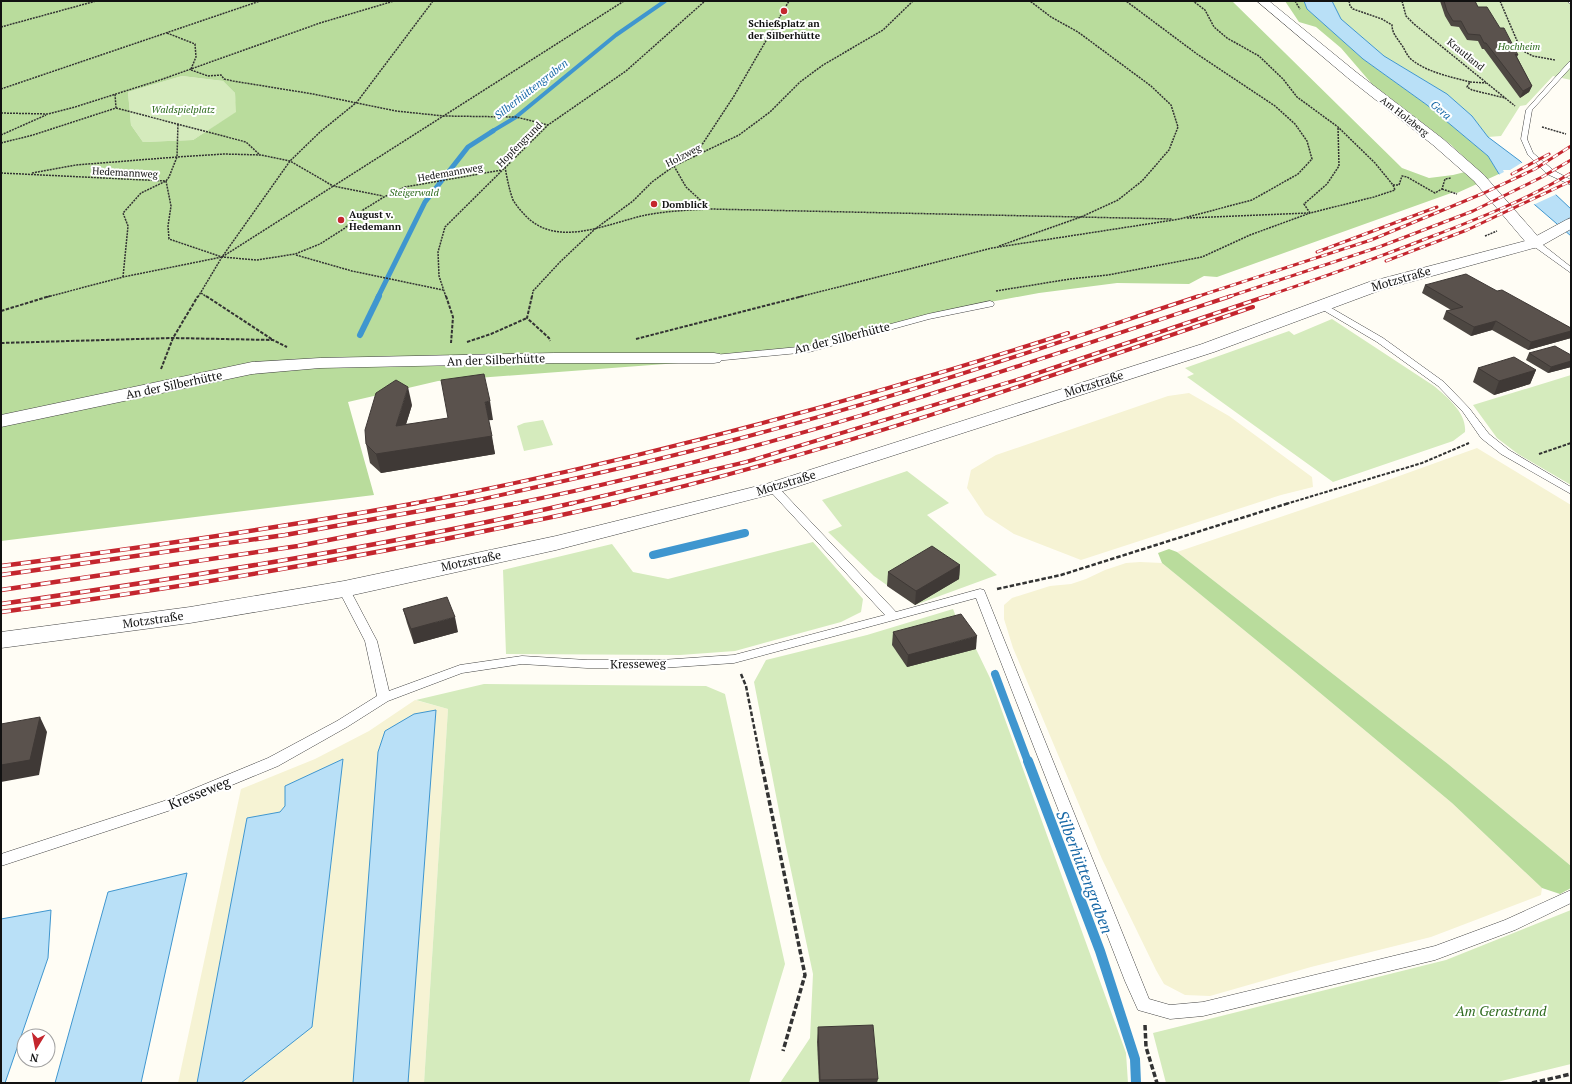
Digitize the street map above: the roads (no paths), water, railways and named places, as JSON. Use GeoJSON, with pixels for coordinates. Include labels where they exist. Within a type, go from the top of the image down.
{"type":"FeatureCollection","features":[{"type":"Feature","properties":{"kind":"street","name":"Am Holzberg"},"geometry":{"type":"LineString","coordinates":[[1262,1],[1352,75],[1438,142],[1468,168],[1541,239]]}},
{"type":"Feature","properties":{"kind":"street","name":"Motzstraße"},"geometry":{"type":"LineString","coordinates":[[1,640],[190,615],[344,589],[556,542],[773,488],[1208,348],[1375,286],[1541,239],[1571,222]]}},
{"type":"Feature","properties":{"kind":"street","name":"An der Silberhütte"},"geometry":{"type":"LineString","coordinates":[[1,421],[252,368],[320,363],[432,362],[554,358],[714,358]]}},
{"type":"Feature","properties":{"kind":"lane"},"geometry":{"type":"LineString","coordinates":[[1571,64],[1528,114],[1524,139],[1530,154],[1550,172],[1571,183]]}},
{"type":"Feature","properties":{"kind":"lane"},"geometry":{"type":"LineString","coordinates":[[1541,239],[1571,271]]}},
{"type":"Feature","properties":{"kind":"lane","name":"An der Silberhütte"},"geometry":{"type":"LineString","coordinates":[[714,358],[808,349],[928,317],[990,304]]}},
{"type":"Feature","properties":{"kind":"lane"},"geometry":{"type":"LineString","coordinates":[[1321,305],[1380,340],[1441,384],[1466,410],[1484,436],[1505,452],[1571,491]]}},
{"type":"Feature","properties":{"kind":"lane"},"geometry":{"type":"LineString","coordinates":[[773,488],[892,616]]}},
{"type":"Feature","properties":{"kind":"lane"},"geometry":{"type":"LineString","coordinates":[[344,589],[371,641],[384,698]]}},
{"type":"Feature","properties":{"kind":"lane","name":"Kresseweg"},"geometry":{"type":"LineString","coordinates":[[1,860],[169,805],[273,762],[342,724],[384,698],[460,669],[522,660],[586,664],[661,664],[734,659],[980,593],[1133,981],[1144,1005],[1170,1012],[1203,1009],[1435,953],[1510,924],[1571,896]]}},
{"type":"Feature","properties":{"kind":"water","name":"Gera"},"geometry":{"type":"Polygon","coordinates":[[[1304,1],[1332,1],[1341,19],[1384,56],[1447,94],[1472,116],[1488,137],[1520,161],[1571,209],[1571,236],[1499,174],[1488,156],[1427,105],[1363,59],[1307,9],[1304,1]]]}},
{"type":"Feature","properties":{"kind":"water"},"geometry":{"type":"Polygon","coordinates":[[[436,710],[408,1083],[353,1083],[378,752],[385,731],[414,714],[436,710]]]}},
{"type":"Feature","properties":{"kind":"water"},"geometry":{"type":"Polygon","coordinates":[[[343,759],[312,1027],[241,1083],[197,1083],[247,818],[280,812],[285,806],[285,786],[343,759]]]}},
{"type":"Feature","properties":{"kind":"water"},"geometry":{"type":"Polygon","coordinates":[[[187,873],[141,1083],[55,1083],[108,892],[187,873]]]}},
{"type":"Feature","properties":{"kind":"water"},"geometry":{"type":"Polygon","coordinates":[[[51,910],[48,958],[24,1028],[16,1028],[16,1051],[5,1083],[1,1083],[1,919],[51,910]]]}},
{"type":"Feature","properties":{"kind":"waterway","name":"Silberhüttengraben"},"geometry":{"type":"LineString","coordinates":[[491,132],[516,117],[616,35],[665,1]]}},
{"type":"Feature","properties":{"kind":"waterway","name":"Silberhüttengraben"},"geometry":{"type":"LineString","coordinates":[[378,297],[425,202],[468,147],[493,131]]}},
{"type":"Feature","properties":{"kind":"waterway","name":"Silberhüttengraben"},"geometry":{"type":"LineString","coordinates":[[360,335],[379,296]]}},
{"type":"Feature","properties":{"kind":"waterway","name":"Silberhüttengraben"},"geometry":{"type":"LineString","coordinates":[[653,555],[745,533]]}},
{"type":"Feature","properties":{"kind":"waterway","name":"Silberhüttengraben"},"geometry":{"type":"LineString","coordinates":[[995,674],[1028,762]]}},
{"type":"Feature","properties":{"kind":"waterway","name":"Silberhüttengraben"},"geometry":{"type":"LineString","coordinates":[[1028,761],[1100,951],[1135,1059],[1136,1083]]}},
{"type":"Feature","properties":{"kind":"railway"},"geometry":{"type":"LineString","coordinates":[[1196,297],[1371,240],[1484,193],[1535,169],[1571,146]]}},
{"type":"Feature","properties":{"kind":"railway"},"geometry":{"type":"LineString","coordinates":[[1512,174],[1549,154]]}},
{"type":"Feature","properties":{"kind":"railway"},"geometry":{"type":"LineString","coordinates":[[1228,297],[1379,247],[1473,211],[1542,177],[1571,160]]}},
{"type":"Feature","properties":{"kind":"railway"},"geometry":{"type":"LineString","coordinates":[[1264,297],[1370,260],[1504,208],[1571,173]]}},
{"type":"Feature","properties":{"kind":"railway"},"geometry":{"type":"LineString","coordinates":[[1386,261],[1467,230],[1571,181]]}},
{"type":"Feature","properties":{"kind":"railway"},"geometry":{"type":"LineString","coordinates":[[1317,252],[1437,207]]}},
{"type":"Feature","properties":{"kind":"railway"},"geometry":{"type":"LineString","coordinates":[[460,504],[648,462],[815,418],[980,368],[1199,296]]}},
{"type":"Feature","properties":{"kind":"railway"},"geometry":{"type":"LineString","coordinates":[[514,504],[695,462],[875,411],[964,384],[1231,296]]}},
{"type":"Feature","properties":{"kind":"railway"},"geometry":{"type":"LineString","coordinates":[[569,504],[746,462],[1023,378],[1267,296]]}},
{"type":"Feature","properties":{"kind":"railway"},"geometry":{"type":"LineString","coordinates":[[611,504],[693,484],[854,439],[1014,388],[1253,307]]}},
{"type":"Feature","properties":{"kind":"railway"},"geometry":{"type":"LineString","coordinates":[[411,504],[577,469],[742,429],[906,383],[1068,333]]}},
{"type":"Feature","properties":{"kind":"railway"},"geometry":{"type":"LineString","coordinates":[[1,566],[209,537],[417,503]]}},
{"type":"Feature","properties":{"kind":"railway"},"geometry":{"type":"LineString","coordinates":[[1,575],[285,535],[464,503]]}},
{"type":"Feature","properties":{"kind":"railway"},"geometry":{"type":"LineString","coordinates":[[514,504],[518,503]]}},
{"type":"Feature","properties":{"kind":"railway"},"geometry":{"type":"LineString","coordinates":[[1,604],[288,560],[502,519],[573,503]]}},
{"type":"Feature","properties":{"kind":"railway"},"geometry":{"type":"LineString","coordinates":[[1,612],[156,590],[310,564],[463,536],[616,503]]}},
{"type":"Feature","properties":{"kind":"railway"},"geometry":{"type":"LineString","coordinates":[[1,590],[298,546],[514,504]]}},
{"type":"Feature","properties":{"kind":"place","name":"Schießplatz an der Silberhütte"},"geometry":{"type":"Point","coordinates":[784,11]}},
{"type":"Feature","properties":{"kind":"place","name":"Domblick"},"geometry":{"type":"Point","coordinates":[654,204]}},
{"type":"Feature","properties":{"kind":"place","name":"August v. Hedemann"},"geometry":{"type":"Point","coordinates":[341,220]}},
{"type":"Feature","properties":{"kind":"park label","name":"Hochheim"},"geometry":{"type":"Point","coordinates":[1519,46]}},
{"type":"Feature","properties":{"kind":"park label","name":"Waldspielplatz"},"geometry":{"type":"Point","coordinates":[183,109]}},
{"type":"Feature","properties":{"kind":"park label","name":"Steigerwald"},"geometry":{"type":"Point","coordinates":[414,192]}},
{"type":"Feature","properties":{"kind":"park label","name":"Am Gerastrand"},"geometry":{"type":"Point","coordinates":[1501,1011]}}]}
